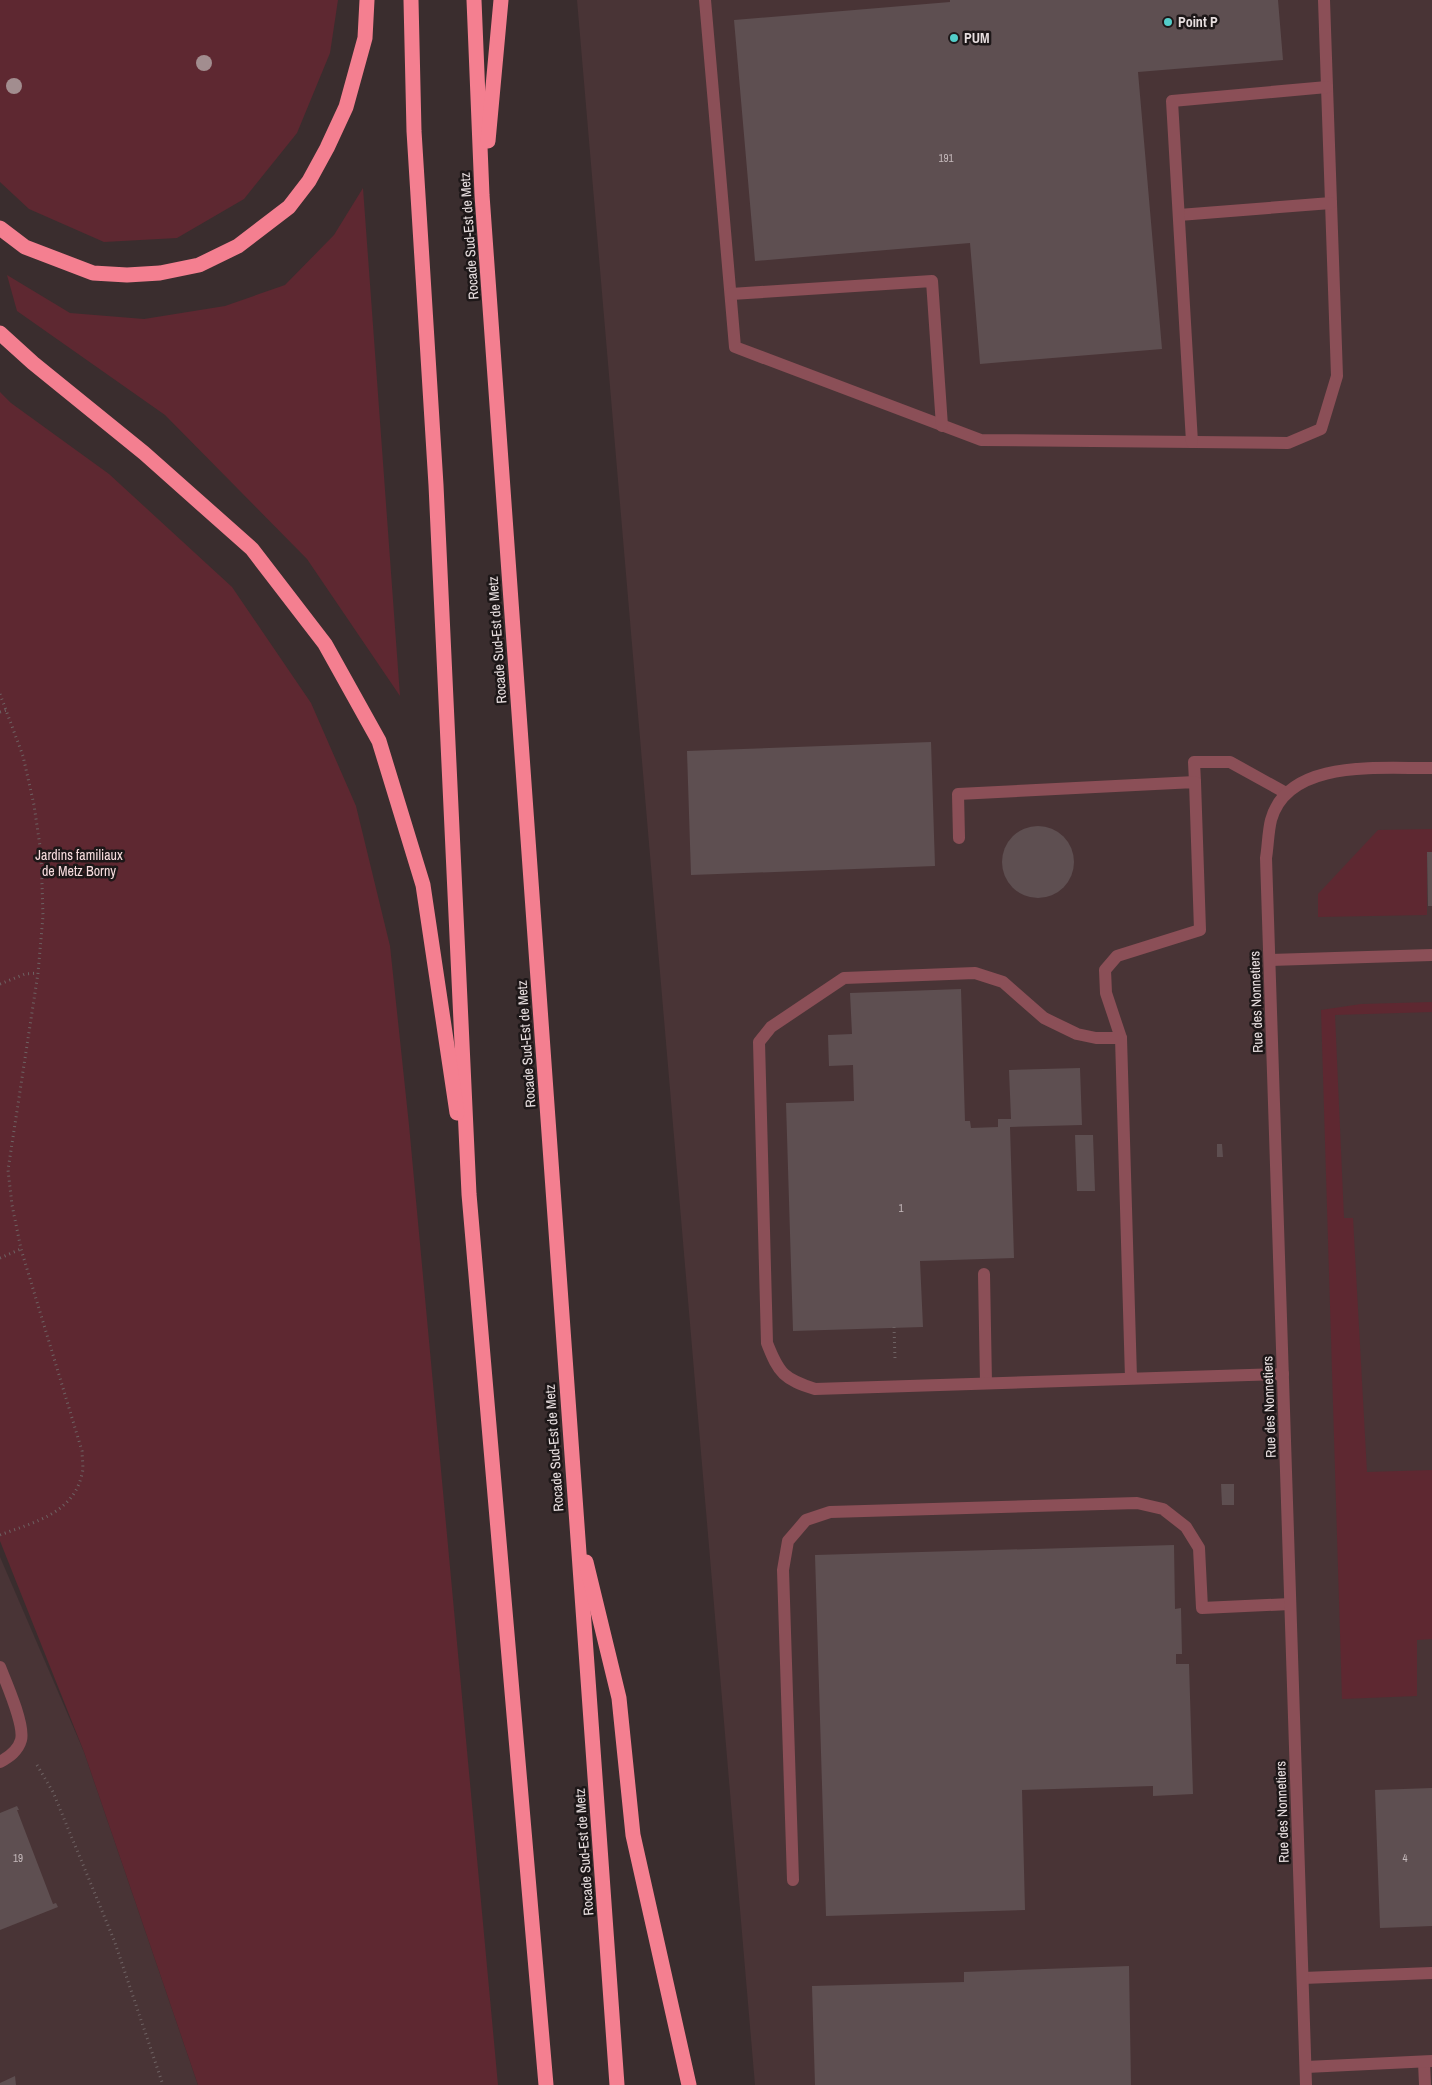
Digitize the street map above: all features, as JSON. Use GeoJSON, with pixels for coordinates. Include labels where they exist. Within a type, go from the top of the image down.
{"type":"FeatureCollection","features":[{"type":"Feature","properties":{"kind":"highway"},"geometry":{"type":"LineString","coordinates":[[0,228],[25,247],[93,273],[127,275],[160,273],[199,265],[238,246],[289,207],[309,181],[328,148],[346,106],[365,38],[367,0]]}},
{"type":"Feature","properties":{"kind":"highway"},"geometry":{"type":"LineString","coordinates":[[411,0],[414,131],[436,486],[469,1194],[546,2085]]}},
{"type":"Feature","properties":{"kind":"highway","name":"Rocade Sud-Est de Metz"},"geometry":{"type":"LineString","coordinates":[[474,0],[482,195],[575,1519],[617,2085]]}},
{"type":"Feature","properties":{"kind":"highway"},"geometry":{"type":"LineString","coordinates":[[482,195],[501,0]]}},
{"type":"Feature","properties":{"kind":"highway"},"geometry":{"type":"LineString","coordinates":[[0,333],[33,363],[144,453],[252,549],[325,644],[379,741],[422,885],[469,1194]]}},
{"type":"Feature","properties":{"kind":"highway"},"geometry":{"type":"LineString","coordinates":[[575,1519],[619,1698],[633,1835],[689,2085]]}},
{"type":"Feature","properties":{"kind":"street"},"geometry":{"type":"LineString","coordinates":[[705,0],[735,347],[981,440],[1288,443],[1321,429],[1337,376],[1324,0]]}},
{"type":"Feature","properties":{"kind":"street"},"geometry":{"type":"LineString","coordinates":[[1192,442],[1172,101],[1327,87]]}},
{"type":"Feature","properties":{"kind":"street"},"geometry":{"type":"LineString","coordinates":[[1179,215],[1331,203]]}},
{"type":"Feature","properties":{"kind":"street"},"geometry":{"type":"LineString","coordinates":[[731,294],[932,281],[942,426]]}},
{"type":"Feature","properties":{"kind":"street"},"geometry":{"type":"LineString","coordinates":[[1132,1378],[1121,1038],[1106,993],[1105,970],[1117,956],[1200,930],[1194,762],[1230,762],[1286,793]]}},
{"type":"Feature","properties":{"kind":"street","name":"Rue des Nonnetiers"},"geometry":{"type":"LineString","coordinates":[[1306,2085],[1266,858],[1271,819],[1286,793],[1308,778],[1341,770],[1432,768]]}},
{"type":"Feature","properties":{"kind":"street"},"geometry":{"type":"LineString","coordinates":[[959,838],[958,794],[1195,782]]}},
{"type":"Feature","properties":{"kind":"street"},"geometry":{"type":"LineString","coordinates":[[1270,960],[1432,955]]}},
{"type":"Feature","properties":{"kind":"street"},"geometry":{"type":"LineString","coordinates":[[1121,1038],[1096,1038],[1077,1034],[1044,1018],[1003,982],[975,973],[844,978],[771,1027],[759,1042],[767,1343],[779,1371],[795,1383],[815,1389],[1283,1374]]}},
{"type":"Feature","properties":{"kind":"street"},"geometry":{"type":"LineString","coordinates":[[984,1274],[986,1383]]}},
{"type":"Feature","properties":{"kind":"street"},"geometry":{"type":"LineString","coordinates":[[792,1880],[783,1570],[788,1542],[806,1520],[830,1512],[1137,1504],[1162,1510],[1186,1527],[1199,1548],[1202,1608],[1290,1604]]}},
{"type":"Feature","properties":{"kind":"street"},"geometry":{"type":"LineString","coordinates":[[0,1668],[19,1720],[21,1739],[13,1754],[0,1762]]}},
{"type":"Feature","properties":{"kind":"street"},"geometry":{"type":"LineString","coordinates":[[1303,1978],[1432,1973]]}},
{"type":"Feature","properties":{"kind":"street"},"geometry":{"type":"LineString","coordinates":[[1306,2067],[1428,2062],[1425,2085]]}},
{"type":"Feature","properties":{"kind":"path"},"geometry":{"type":"LineString","coordinates":[[0,694],[23,756],[34,805],[41,853],[43,916],[38,973],[8,1170],[12,1205],[21,1249],[82,1451],[83,1473],[74,1496],[60,1511],[0,1535]]}},
{"type":"Feature","properties":{"kind":"path"},"geometry":{"type":"LineString","coordinates":[[0,712],[7,710]]}},
{"type":"Feature","properties":{"kind":"path"},"geometry":{"type":"LineString","coordinates":[[0,984],[25,974],[38,973]]}},
{"type":"Feature","properties":{"kind":"path"},"geometry":{"type":"LineString","coordinates":[[0,1258],[21,1249]]}},
{"type":"Feature","properties":{"kind":"path"},"geometry":{"type":"LineString","coordinates":[[21,1739],[53,1792],[110,1930],[163,2085]]}},
{"type":"Feature","properties":{"kind":"shaded area"},"geometry":{"type":"Polygon","coordinates":[[[577,0],[1432,0],[1432,2085],[755,2085],[577,0]]]}},
{"type":"Feature","properties":{"kind":"shaded area"},"geometry":{"type":"Polygon","coordinates":[[[0,1557],[84,1752],[198,2085],[0,2085],[0,1557]]]}},
{"type":"Feature","properties":{"kind":"green space"},"geometry":{"type":"Polygon","coordinates":[[[0,0],[338,0],[330,53],[297,133],[244,199],[177,238],[104,242],[29,209],[0,182],[0,0]]]}},
{"type":"Feature","properties":{"kind":"green space"},"geometry":{"type":"Polygon","coordinates":[[[363,188],[400,696],[307,559],[165,415],[17,311],[7,275],[70,313],[144,319],[225,306],[285,285],[334,235],[363,188]]]}},
{"type":"Feature","properties":{"kind":"green space","name":"Jardins familiaux de Metz Borny"},"geometry":{"type":"Polygon","coordinates":[[[0,392],[11,403],[109,474],[232,587],[311,703],[356,806],[390,946],[409,1125],[498,2085],[198,2085],[84,1752],[0,1541],[0,392]]]}},
{"type":"Feature","properties":{"kind":"green space"},"geometry":{"type":"Polygon","coordinates":[[[1432,829],[1432,852],[1427,853],[1427,915],[1318,917],[1318,894],[1378,830],[1432,829]]]}},
{"type":"Feature","properties":{"kind":"green space"},"geometry":{"type":"Polygon","coordinates":[[[1432,1002],[1432,1012],[1335,1015],[1344,1218],[1353,1218],[1367,1472],[1432,1470],[1432,1639],[1417,1640],[1417,1696],[1342,1699],[1321,1010],[1361,1004],[1432,1002]]]}},
{"type":"Feature","properties":{"kind":"building"},"geometry":{"type":"Polygon","coordinates":[[[950,0],[1278,0],[1283,60],[1138,72],[1162,349],[980,364],[970,243],[755,261],[734,20],[950,2],[950,0]]]}},
{"type":"Feature","properties":{"kind":"building"},"geometry":{"type":"Polygon","coordinates":[[[931,742],[935,866],[691,875],[687,751],[931,742]]]}},
{"type":"Feature","properties":{"kind":"building"},"geometry":{"type":"Polygon","coordinates":[[[1045,826],[1064,836],[1072,848],[1074,862],[1072,876],[1064,888],[1052,896],[1031,898],[1012,888],[1004,876],[1002,855],[1012,836],[1024,828],[1045,826]]]}},
{"type":"Feature","properties":{"kind":"building"},"geometry":{"type":"Polygon","coordinates":[[[1427,852],[1432,852],[1432,906],[1428,906],[1427,852]]]}},
{"type":"Feature","properties":{"kind":"building"},"geometry":{"type":"Polygon","coordinates":[[[961,989],[965,1121],[970,1121],[971,1128],[998,1127],[998,1119],[1011,1119],[1009,1070],[1080,1068],[1082,1125],[1010,1127],[1014,1258],[920,1261],[923,1327],[793,1331],[786,1103],[854,1101],[853,1065],[829,1066],[828,1035],[852,1034],[850,993],[961,989]]]}},
{"type":"Feature","properties":{"kind":"building"},"geometry":{"type":"Polygon","coordinates":[[[1075,1135],[1093,1135],[1095,1191],[1077,1191],[1075,1135]]]}},
{"type":"Feature","properties":{"kind":"building"},"geometry":{"type":"Polygon","coordinates":[[[1217,1144],[1222,1144],[1223,1157],[1217,1157],[1217,1144]]]}},
{"type":"Feature","properties":{"kind":"building"},"geometry":{"type":"Polygon","coordinates":[[[1221,1484],[1234,1484],[1234,1505],[1222,1505],[1221,1484]]]}},
{"type":"Feature","properties":{"kind":"building"},"geometry":{"type":"Polygon","coordinates":[[[1174,1545],[1175,1609],[1181,1608],[1182,1654],[1176,1654],[1176,1664],[1189,1664],[1193,1794],[1153,1796],[1153,1786],[1022,1790],[1025,1910],[826,1916],[815,1555],[1174,1545]]]}},
{"type":"Feature","properties":{"kind":"building"},"geometry":{"type":"Polygon","coordinates":[[[1432,1788],[1432,1926],[1380,1928],[1375,1790],[1432,1788]]]}},
{"type":"Feature","properties":{"kind":"building"},"geometry":{"type":"Polygon","coordinates":[[[17,1806],[53,1904],[56,1903],[58,1907],[0,1930],[0,1813],[17,1806]]]}},
{"type":"Feature","properties":{"kind":"building"},"geometry":{"type":"Polygon","coordinates":[[[1129,1966],[1131,2085],[815,2085],[812,1986],[964,1982],[964,1972],[1129,1966]]]}},
{"type":"Feature","properties":{"kind":"building"},"geometry":{"type":"Polygon","coordinates":[[[15,2076],[16,2085],[0,2085],[0,2083],[15,2076]]]}},
{"type":"Feature","properties":{"kind":"place","name":"Point P"},"geometry":{"type":"Point","coordinates":[1168,22]}},
{"type":"Feature","properties":{"kind":"place","name":"PUM"},"geometry":{"type":"Point","coordinates":[954,38]}}]}
